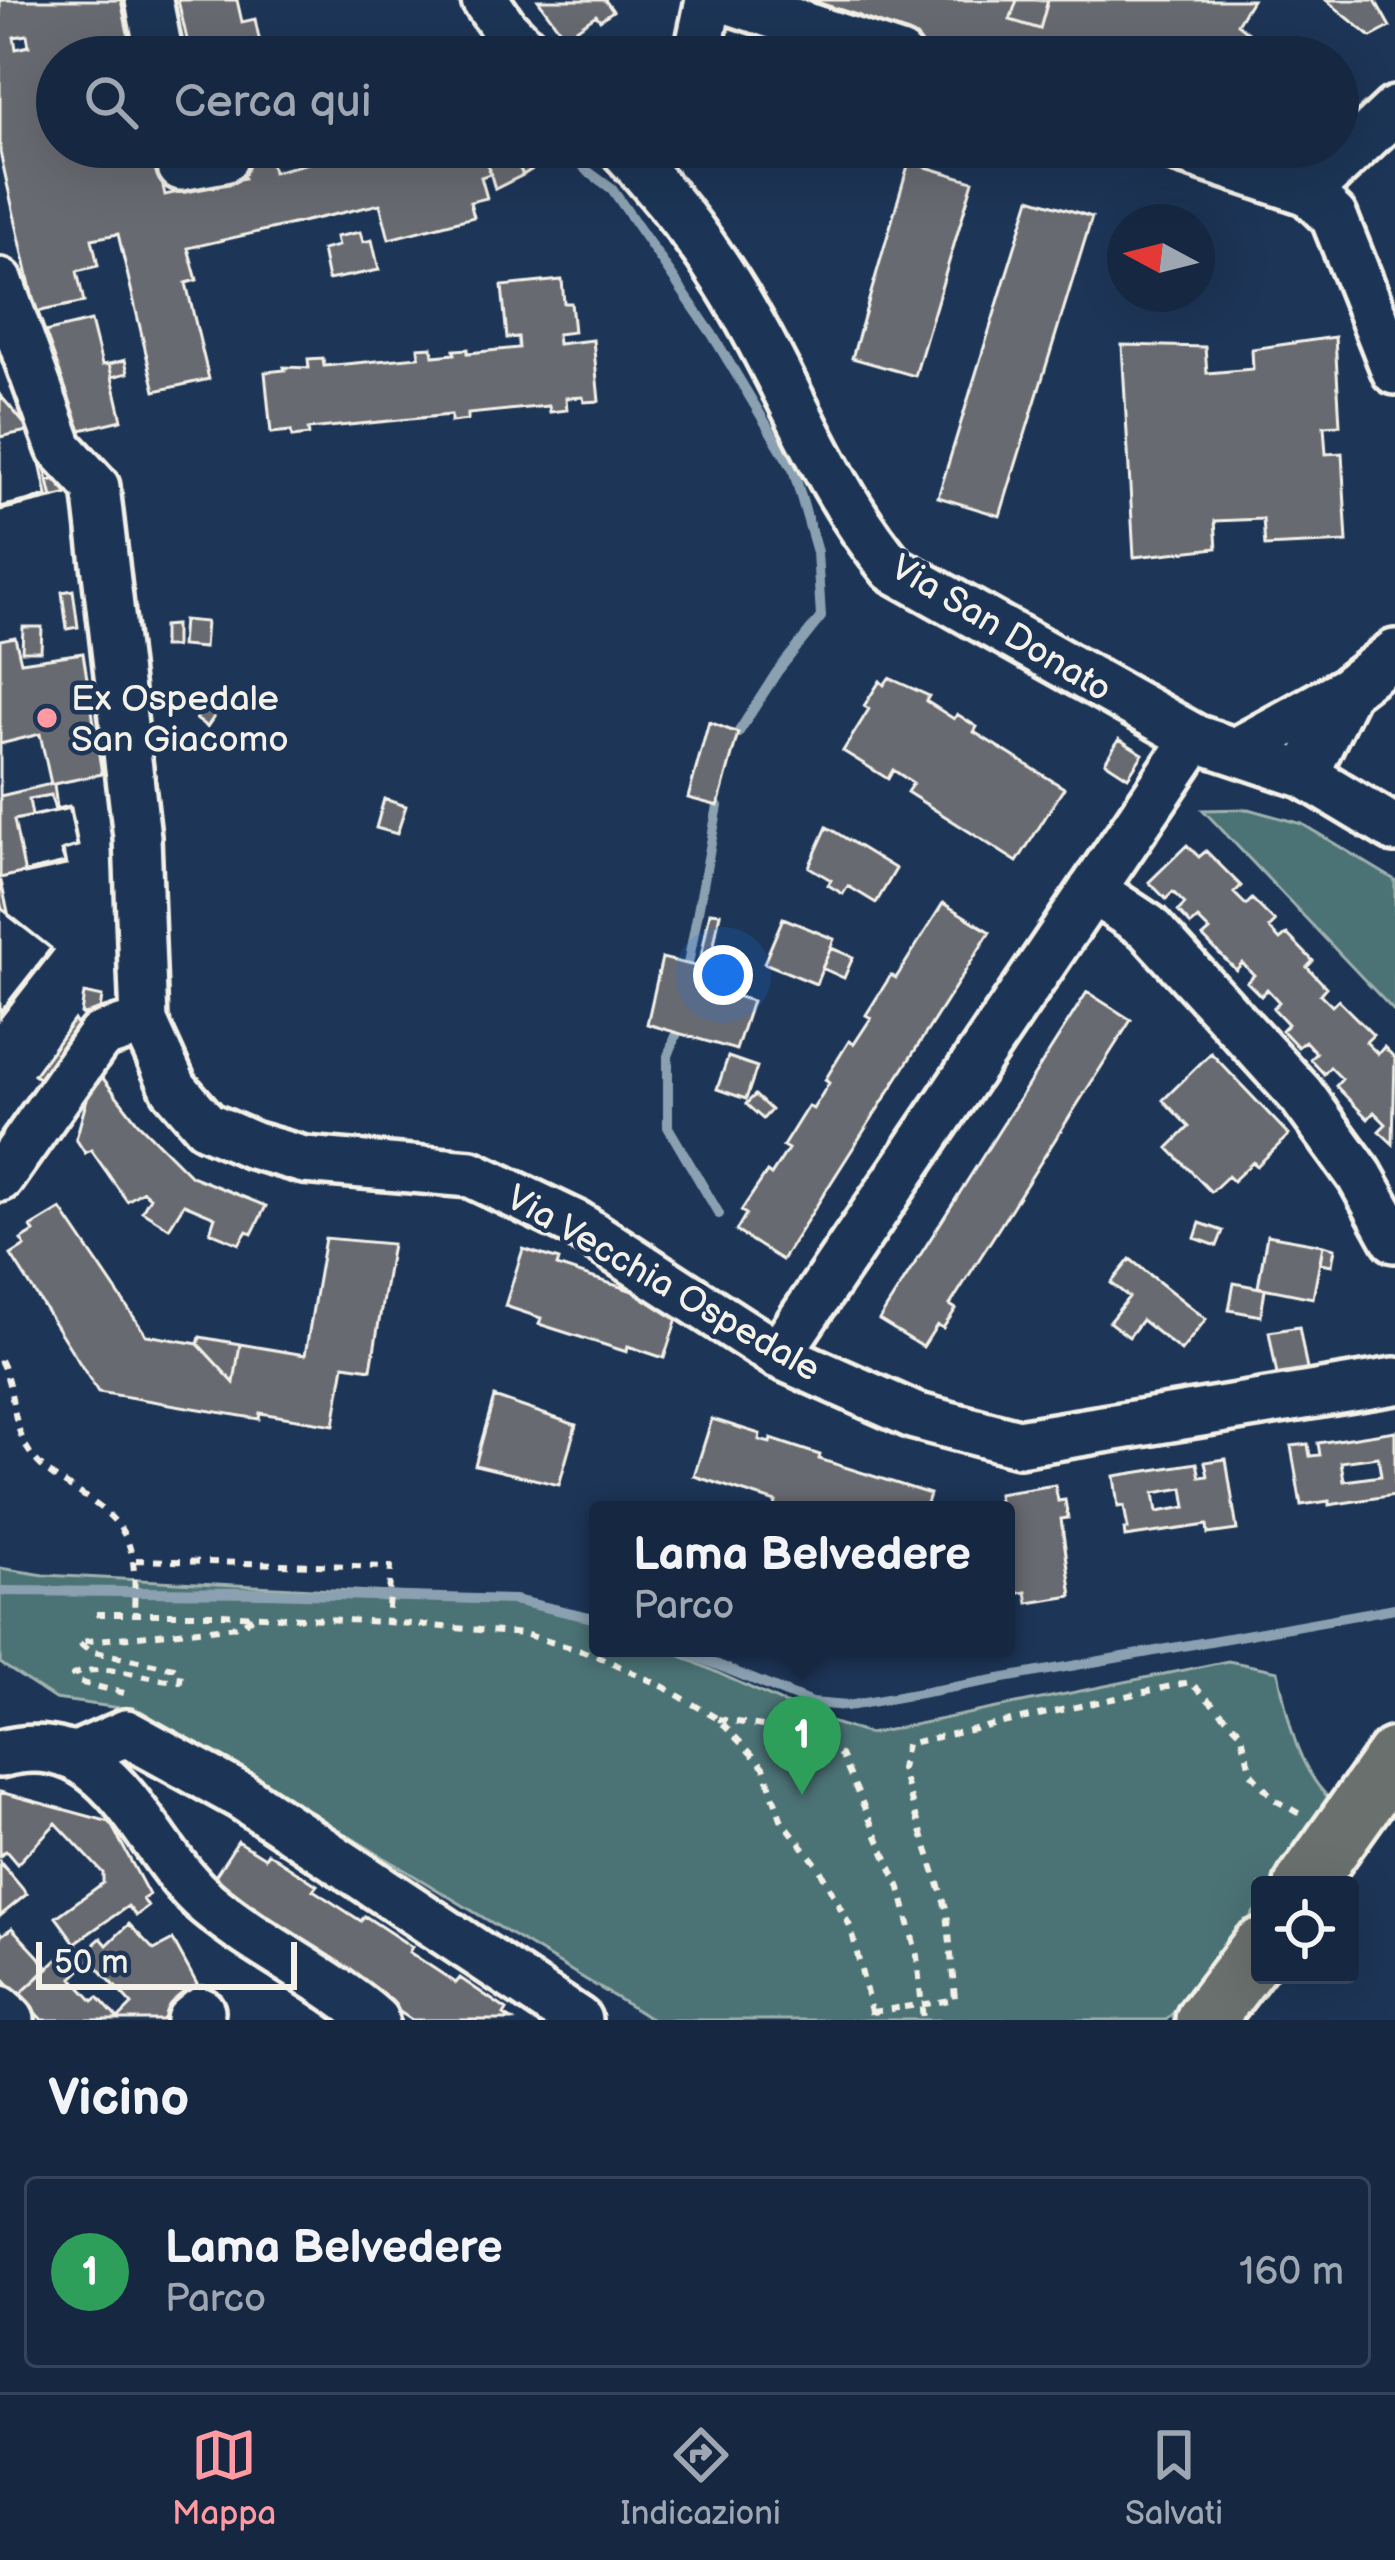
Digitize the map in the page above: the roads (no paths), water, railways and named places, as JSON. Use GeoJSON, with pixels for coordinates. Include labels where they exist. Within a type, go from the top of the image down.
{"type":"FeatureCollection","features":[{"type":"Feature","properties":{"kind":"main road"},"geometry":{"type":"LineString","coordinates":[[1311,1876],[1395,1757]]}},
{"type":"Feature","properties":{"kind":"main road"},"geometry":{"type":"LineString","coordinates":[[1205,2020],[1251,1961]]}},
{"type":"Feature","properties":{"kind":"main road"},"geometry":{"type":"LineString","coordinates":[[1224,2020],[1251,1963]]}},
{"type":"Feature","properties":{"kind":"street"},"geometry":{"type":"LineString","coordinates":[[149,0],[156,36]]}},
{"type":"Feature","properties":{"kind":"street"},"geometry":{"type":"LineString","coordinates":[[485,0],[512,36]]}},
{"type":"Feature","properties":{"kind":"street"},"geometry":{"type":"LineString","coordinates":[[702,36],[710,0]]}},
{"type":"Feature","properties":{"kind":"street"},"geometry":{"type":"LineString","coordinates":[[727,0],[836,36]]}},
{"type":"Feature","properties":{"kind":"street"},"geometry":{"type":"LineString","coordinates":[[1359,144],[1395,110]]}},
{"type":"Feature","properties":{"kind":"street","name":"Via San Donato"},"geometry":{"type":"LineString","coordinates":[[668,168],[805,433],[862,532],[893,569],[1216,744],[1305,775],[1395,829]]}},
{"type":"Feature","properties":{"kind":"street"},"geometry":{"type":"LineString","coordinates":[[1235,168],[1308,192],[1334,217],[1395,371]]}},
{"type":"Feature","properties":{"kind":"street"},"geometry":{"type":"LineString","coordinates":[[1308,192],[1333,168]]}},
{"type":"Feature","properties":{"kind":"street","name":"Via Vecchia Ospedale"},"geometry":{"type":"LineString","coordinates":[[0,282],[60,448],[95,487],[137,836],[144,1022],[174,1088],[206,1125],[304,1160],[471,1174],[576,1224],[778,1354],[916,1416],[1018,1443],[1395,1381]]}},
{"type":"Feature","properties":{"kind":"street"},"geometry":{"type":"LineString","coordinates":[[778,1354],[1092,890],[1216,744],[1347,690],[1395,653]]}},
{"type":"Feature","properties":{"kind":"street"},"geometry":{"type":"LineString","coordinates":[[1305,775],[1347,690]]}},
{"type":"Feature","properties":{"kind":"street"},"geometry":{"type":"LineString","coordinates":[[1092,890],[1148,927],[1301,1096],[1360,1176],[1395,1239]]}},
{"type":"Feature","properties":{"kind":"street"},"geometry":{"type":"LineString","coordinates":[[0,1178],[100,1036],[144,1022]]}},
{"type":"Feature","properties":{"kind":"street"},"geometry":{"type":"LineString","coordinates":[[74,1756],[126,1733],[241,1796],[578,2020]]}},
{"type":"Feature","properties":{"kind":"street"},"geometry":{"type":"LineString","coordinates":[[0,1754],[25,1747],[74,1756],[111,1781],[202,1899],[240,1930],[376,2020]]}},
{"type":"Feature","properties":{"kind":"street"},"geometry":{"type":"LineString","coordinates":[[0,2008],[11,2020]]}},
{"type":"Feature","properties":{"kind":"waterway"},"geometry":{"type":"LineString","coordinates":[[585,168],[612,189],[712,334],[793,469],[817,552],[821,617],[777,672],[738,733]]}},
{"type":"Feature","properties":{"kind":"waterway"},"geometry":{"type":"LineString","coordinates":[[688,964],[718,806]]}},
{"type":"Feature","properties":{"kind":"waterway"},"geometry":{"type":"LineString","coordinates":[[677,1033],[668,1056],[668,1127],[719,1214]]}},
{"type":"Feature","properties":{"kind":"waterway"},"geometry":{"type":"LineString","coordinates":[[0,1591],[514,1600],[589,1617]]}},
{"type":"Feature","properties":{"kind":"waterway"},"geometry":{"type":"LineString","coordinates":[[698,1657],[811,1703],[848,1706],[1395,1608]]}},
{"type":"Feature","properties":{"kind":"place","name":"Ex Ospedale San Giacomo"},"geometry":{"type":"Point","coordinates":[47,718]}},
{"type":"Feature","properties":{"kind":"place","name":"Lama Belvedere"},"geometry":{"type":"Point","coordinates":[802,1795]}}]}
